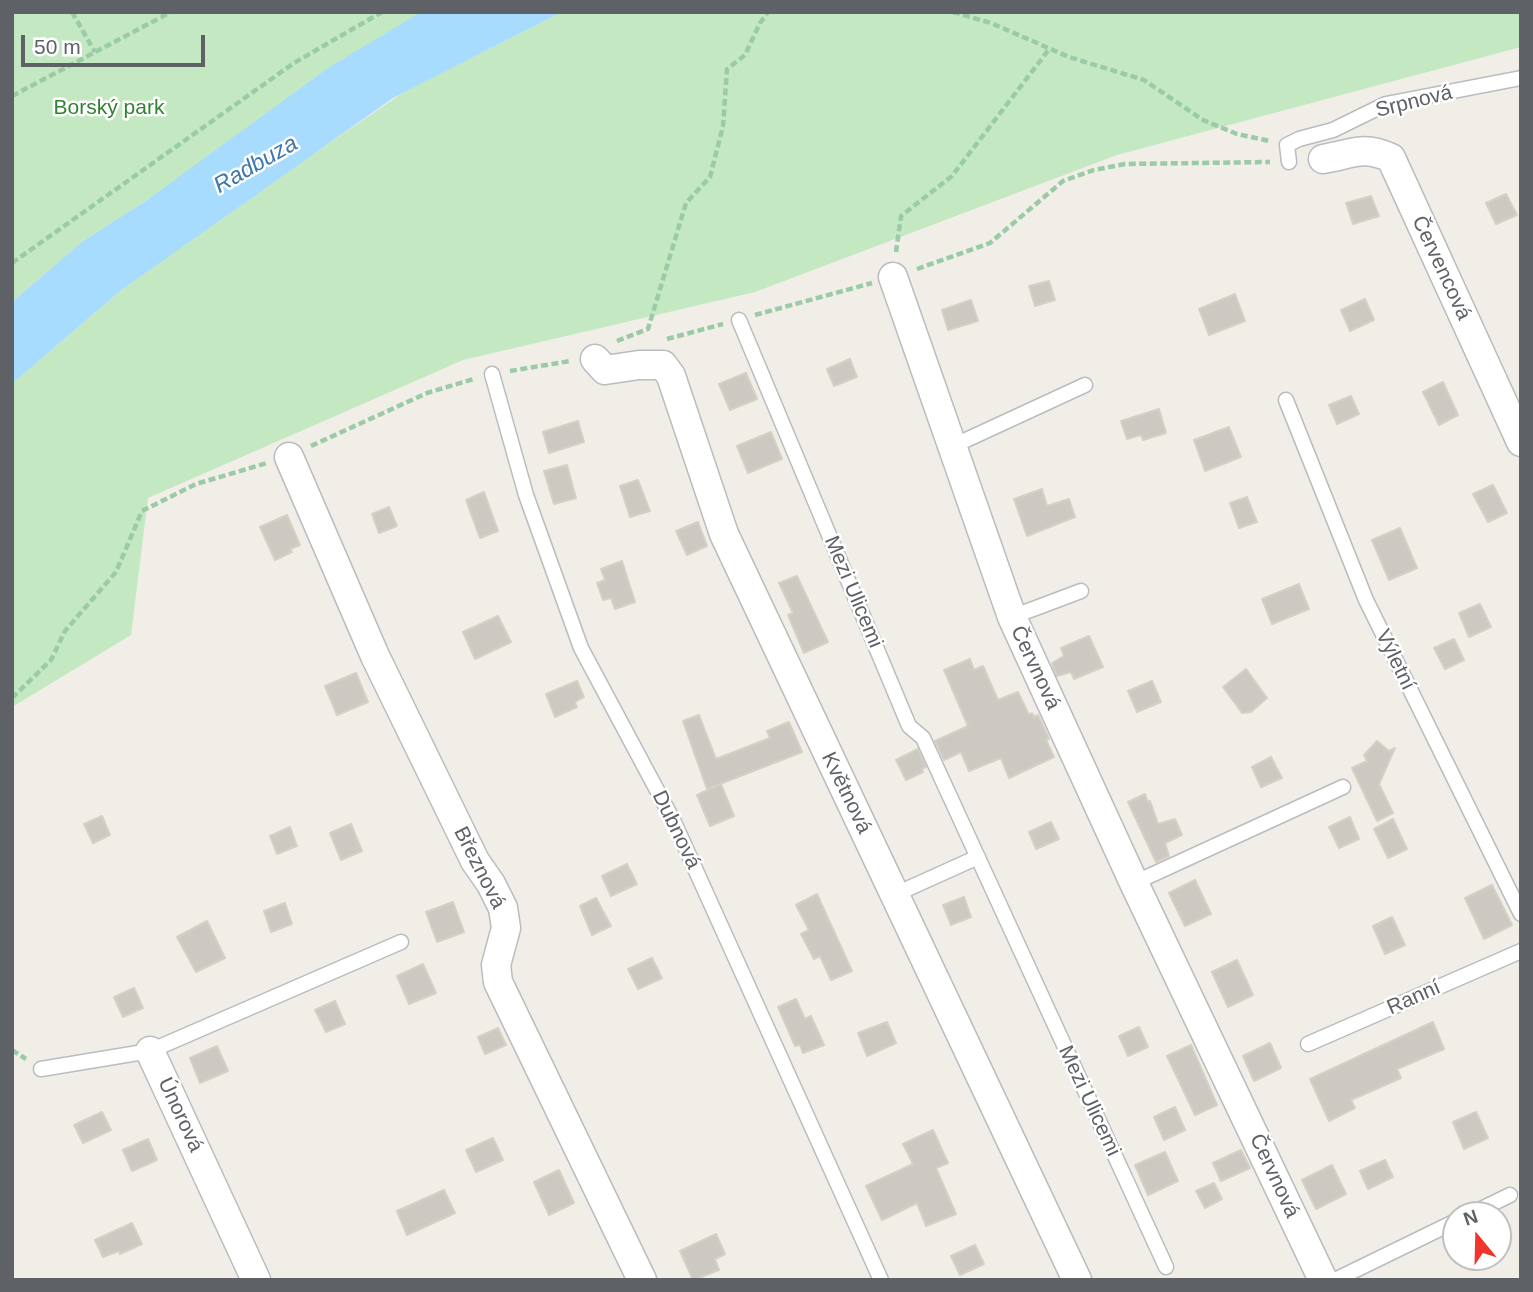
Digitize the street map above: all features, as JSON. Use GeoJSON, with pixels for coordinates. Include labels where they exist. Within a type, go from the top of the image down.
{"type":"FeatureCollection","features":[{"type":"Feature","properties":{"kind":"street","name":"Červencová"},"geometry":{"type":"LineString","coordinates":[[1323,159],[1364,150],[1391,158],[1507,399],[1521,442]]}},
{"type":"Feature","properties":{"kind":"street","name":"Červnová"},"geometry":{"type":"LineString","coordinates":[[893,277],[1012,617],[1134,883],[1323,1280]]}},
{"type":"Feature","properties":{"kind":"street","name":"Květnová"},"geometry":{"type":"LineString","coordinates":[[595,353],[605,370],[663,365],[671,376],[724,534],[1077,1280]]}},
{"type":"Feature","properties":{"kind":"street","name":"Březnová"},"geometry":{"type":"LineString","coordinates":[[289,457],[375,656],[475,861],[503,908],[506,928],[496,965],[498,982],[642,1280]]}},
{"type":"Feature","properties":{"kind":"street","name":"Únorová"},"geometry":{"type":"LineString","coordinates":[[150,1051],[256,1280]]}},
{"type":"Feature","properties":{"kind":"lane","name":"Srpnová"},"geometry":{"type":"LineString","coordinates":[[1287,145],[1333,130],[1386,104],[1521,78]]}},
{"type":"Feature","properties":{"kind":"lane"},"geometry":{"type":"LineString","coordinates":[[1287,145],[1289,162]]}},
{"type":"Feature","properties":{"kind":"lane","name":"Mezi Ulicemi"},"geometry":{"type":"LineString","coordinates":[[739,320],[909,726],[923,738],[1166,1267]]}},
{"type":"Feature","properties":{"kind":"lane","name":"Dubnová"},"geometry":{"type":"LineString","coordinates":[[492,374],[526,495],[580,649],[673,820],[881,1280]]}},
{"type":"Feature","properties":{"kind":"lane"},"geometry":{"type":"LineString","coordinates":[[953,446],[1085,385]]}},
{"type":"Feature","properties":{"kind":"lane","name":"Výletní"},"geometry":{"type":"LineString","coordinates":[[1286,400],[1366,600],[1521,914]]}},
{"type":"Feature","properties":{"kind":"lane"},"geometry":{"type":"LineString","coordinates":[[1012,617],[1081,592]]}},
{"type":"Feature","properties":{"kind":"lane"},"geometry":{"type":"LineString","coordinates":[[1134,883],[1343,787]]}},
{"type":"Feature","properties":{"kind":"lane"},"geometry":{"type":"LineString","coordinates":[[896,894],[978,857]]}},
{"type":"Feature","properties":{"kind":"lane"},"geometry":{"type":"LineString","coordinates":[[150,1051],[401,942]]}},
{"type":"Feature","properties":{"kind":"lane","name":"Ranní"},"geometry":{"type":"LineString","coordinates":[[1308,1044],[1521,951]]}},
{"type":"Feature","properties":{"kind":"lane","name":"Únorová"},"geometry":{"type":"LineString","coordinates":[[41,1069],[150,1051]]}},
{"type":"Feature","properties":{"kind":"lane"},"geometry":{"type":"LineString","coordinates":[[1498,1201],[1510,1195]]}},
{"type":"Feature","properties":{"kind":"lane"},"geometry":{"type":"LineString","coordinates":[[1335,1280],[1442,1228]]}},
{"type":"Feature","properties":{"kind":"path"},"geometry":{"type":"LineString","coordinates":[[72,12],[95,52]]}},
{"type":"Feature","properties":{"kind":"path"},"geometry":{"type":"LineString","coordinates":[[12,96],[171,12]]}},
{"type":"Feature","properties":{"kind":"path"},"geometry":{"type":"LineString","coordinates":[[12,263],[294,63],[382,12]]}},
{"type":"Feature","properties":{"kind":"path"},"geometry":{"type":"LineString","coordinates":[[12,698],[51,660],[65,631],[116,572],[142,511],[196,484],[289,457],[427,393],[492,374],[595,353],[648,329],[686,203],[710,177],[723,126],[727,69],[745,55],[768,12]]}},
{"type":"Feature","properties":{"kind":"path"},"geometry":{"type":"LineString","coordinates":[[953,12],[991,23],[1069,57],[1144,79],[1203,120],[1237,134],[1287,145]]}},
{"type":"Feature","properties":{"kind":"path"},"geometry":{"type":"LineString","coordinates":[[893,277],[901,216],[952,176],[1050,48]]}},
{"type":"Feature","properties":{"kind":"path"},"geometry":{"type":"LineString","coordinates":[[661,341],[893,277],[990,243],[1063,181],[1094,170],[1125,164],[1289,162]]}},
{"type":"Feature","properties":{"kind":"path"},"geometry":{"type":"LineString","coordinates":[[564,361],[595,353]]}},
{"type":"Feature","properties":{"kind":"green space","name":"Borský park"},"geometry":{"type":"Polygon","coordinates":[[[12,12],[421,12],[83,241],[12,302],[12,12]]]}},
{"type":"Feature","properties":{"kind":"green space"},"geometry":{"type":"Polygon","coordinates":[[[562,12],[1521,12],[1521,47],[1117,155],[755,292],[463,360],[148,498],[131,635],[12,707],[12,384],[120,291],[404,92],[562,12]]]}},
{"type":"Feature","properties":{"kind":"water","name":"Radbuza"},"geometry":{"type":"Polygon","coordinates":[[[421,12],[562,12],[393,98],[120,291],[12,384],[12,302],[83,241],[147,200],[328,68],[421,12]]]}},
{"type":"Feature","properties":{"kind":"building"},"geometry":{"type":"Polygon","coordinates":[[[1506,194],[1517,215],[1496,224],[1486,203],[1506,194]]]}},
{"type":"Feature","properties":{"kind":"building"},"geometry":{"type":"Polygon","coordinates":[[[1371,196],[1379,216],[1353,224],[1346,203],[1371,196]]]}},
{"type":"Feature","properties":{"kind":"building"},"geometry":{"type":"Polygon","coordinates":[[[1049,281],[1055,300],[1035,306],[1029,286],[1049,281]]]}},
{"type":"Feature","properties":{"kind":"building"},"geometry":{"type":"Polygon","coordinates":[[[1235,294],[1245,321],[1209,335],[1199,309],[1235,294]]]}},
{"type":"Feature","properties":{"kind":"building"},"geometry":{"type":"Polygon","coordinates":[[[1365,299],[1374,320],[1350,331],[1341,310],[1365,299]]]}},
{"type":"Feature","properties":{"kind":"building"},"geometry":{"type":"Polygon","coordinates":[[[971,300],[978,321],[948,330],[942,310],[971,300]]]}},
{"type":"Feature","properties":{"kind":"building"},"geometry":{"type":"Polygon","coordinates":[[[850,359],[857,377],[834,386],[827,369],[850,359]]]}},
{"type":"Feature","properties":{"kind":"building"},"geometry":{"type":"Polygon","coordinates":[[[746,373],[757,399],[730,410],[719,384],[746,373]]]}},
{"type":"Feature","properties":{"kind":"building"},"geometry":{"type":"Polygon","coordinates":[[[1443,382],[1458,415],[1439,425],[1423,392],[1443,382]]]}},
{"type":"Feature","properties":{"kind":"building"},"geometry":{"type":"Polygon","coordinates":[[[1351,396],[1359,414],[1337,424],[1329,405],[1351,396]]]}},
{"type":"Feature","properties":{"kind":"building"},"geometry":{"type":"Polygon","coordinates":[[[1159,409],[1166,433],[1143,440],[1141,435],[1127,439],[1121,421],[1159,409]]]}},
{"type":"Feature","properties":{"kind":"building"},"geometry":{"type":"Polygon","coordinates":[[[578,421],[584,442],[549,453],[543,432],[578,421]]]}},
{"type":"Feature","properties":{"kind":"building"},"geometry":{"type":"Polygon","coordinates":[[[1229,427],[1241,457],[1205,471],[1194,440],[1229,427]]]}},
{"type":"Feature","properties":{"kind":"building"},"geometry":{"type":"Polygon","coordinates":[[[771,432],[782,459],[748,473],[737,446],[771,432]]]}},
{"type":"Feature","properties":{"kind":"building"},"geometry":{"type":"Polygon","coordinates":[[[567,465],[576,498],[554,504],[544,471],[567,465]]]}},
{"type":"Feature","properties":{"kind":"building"},"geometry":{"type":"Polygon","coordinates":[[[638,480],[650,511],[630,517],[620,486],[638,480]]]}},
{"type":"Feature","properties":{"kind":"building"},"geometry":{"type":"Polygon","coordinates":[[[1493,485],[1507,513],[1488,522],[1473,494],[1493,485]]]}},
{"type":"Feature","properties":{"kind":"building"},"geometry":{"type":"Polygon","coordinates":[[[1042,489],[1047,506],[1069,499],[1075,517],[1027,536],[1014,499],[1042,489]]]}},
{"type":"Feature","properties":{"kind":"building"},"geometry":{"type":"Polygon","coordinates":[[[484,492],[498,531],[480,538],[466,500],[484,492]]]}},
{"type":"Feature","properties":{"kind":"building"},"geometry":{"type":"Polygon","coordinates":[[[1247,497],[1257,522],[1239,528],[1230,503],[1247,497]]]}},
{"type":"Feature","properties":{"kind":"building"},"geometry":{"type":"Polygon","coordinates":[[[389,507],[397,526],[379,533],[372,514],[389,507]]]}},
{"type":"Feature","properties":{"kind":"building"},"geometry":{"type":"Polygon","coordinates":[[[287,515],[300,545],[275,560],[260,527],[287,515]]]}},
{"type":"Feature","properties":{"kind":"building"},"geometry":{"type":"Polygon","coordinates":[[[698,522],[707,546],[687,555],[676,531],[698,522]]]}},
{"type":"Feature","properties":{"kind":"building"},"geometry":{"type":"Polygon","coordinates":[[[1400,528],[1417,568],[1389,580],[1372,540],[1400,528]]]}},
{"type":"Feature","properties":{"kind":"building"},"geometry":{"type":"Polygon","coordinates":[[[622,561],[635,602],[615,609],[611,598],[603,600],[597,583],[605,580],[601,569],[622,561]]]}},
{"type":"Feature","properties":{"kind":"building"},"geometry":{"type":"Polygon","coordinates":[[[797,576],[828,642],[804,653],[788,615],[793,613],[779,583],[797,576]]]}},
{"type":"Feature","properties":{"kind":"building"},"geometry":{"type":"Polygon","coordinates":[[[1299,584],[1309,609],[1272,624],[1262,599],[1299,584]]]}},
{"type":"Feature","properties":{"kind":"building"},"geometry":{"type":"Polygon","coordinates":[[[1480,604],[1491,627],[1469,637],[1459,613],[1480,604]]]}},
{"type":"Feature","properties":{"kind":"building"},"geometry":{"type":"Polygon","coordinates":[[[498,616],[511,642],[475,659],[463,632],[498,616]]]}},
{"type":"Feature","properties":{"kind":"building"},"geometry":{"type":"Polygon","coordinates":[[[1089,636],[1103,667],[1074,679],[1071,672],[1057,676],[1052,663],[1064,656],[1061,648],[1089,636]]]}},
{"type":"Feature","properties":{"kind":"building"},"geometry":{"type":"Polygon","coordinates":[[[1454,639],[1464,660],[1445,669],[1434,648],[1454,639]]]}},
{"type":"Feature","properties":{"kind":"building"},"geometry":{"type":"Polygon","coordinates":[[[970,659],[974,670],[983,666],[998,700],[1018,692],[1029,715],[1038,715],[1054,757],[1009,778],[1001,758],[969,771],[961,752],[944,760],[935,741],[968,726],[944,670],[970,659]]]}},
{"type":"Feature","properties":{"kind":"building"},"geometry":{"type":"Polygon","coordinates":[[[1246,669],[1267,698],[1251,712],[1242,713],[1223,687],[1246,669]]]}},
{"type":"Feature","properties":{"kind":"building"},"geometry":{"type":"Polygon","coordinates":[[[356,673],[368,702],[337,715],[325,686],[356,673]]]}},
{"type":"Feature","properties":{"kind":"building"},"geometry":{"type":"Polygon","coordinates":[[[577,681],[584,697],[575,702],[577,707],[555,717],[546,694],[577,681]]]}},
{"type":"Feature","properties":{"kind":"building"},"geometry":{"type":"Polygon","coordinates":[[[1152,681],[1161,702],[1137,712],[1128,691],[1152,681]]]}},
{"type":"Feature","properties":{"kind":"building"},"geometry":{"type":"Polygon","coordinates":[[[699,715],[716,759],[770,738],[767,731],[789,722],[802,752],[707,789],[683,721],[699,715]]]}},
{"type":"Feature","properties":{"kind":"building"},"geometry":{"type":"Polygon","coordinates":[[[1377,741],[1389,751],[1395,748],[1379,784],[1393,813],[1377,821],[1352,768],[1367,761],[1364,755],[1377,741]]]}},
{"type":"Feature","properties":{"kind":"building"},"geometry":{"type":"Polygon","coordinates":[[[918,749],[926,767],[922,769],[923,772],[906,780],[896,760],[918,749]]]}},
{"type":"Feature","properties":{"kind":"building"},"geometry":{"type":"Polygon","coordinates":[[[1271,757],[1282,778],[1261,787],[1252,767],[1271,757]]]}},
{"type":"Feature","properties":{"kind":"building"},"geometry":{"type":"Polygon","coordinates":[[[721,784],[734,816],[710,826],[697,795],[721,784]]]}},
{"type":"Feature","properties":{"kind":"building"},"geometry":{"type":"Polygon","coordinates":[[[1145,794],[1158,824],[1175,819],[1182,835],[1165,843],[1169,856],[1156,862],[1128,802],[1145,794]]]}},
{"type":"Feature","properties":{"kind":"building"},"geometry":{"type":"Polygon","coordinates":[[[102,816],[110,835],[93,843],[84,824],[102,816]]]}},
{"type":"Feature","properties":{"kind":"building"},"geometry":{"type":"Polygon","coordinates":[[[1350,817],[1359,839],[1339,848],[1329,827],[1350,817]]]}},
{"type":"Feature","properties":{"kind":"building"},"geometry":{"type":"Polygon","coordinates":[[[1393,819],[1407,849],[1388,858],[1374,829],[1393,819]]]}},
{"type":"Feature","properties":{"kind":"building"},"geometry":{"type":"Polygon","coordinates":[[[1051,822],[1059,839],[1036,849],[1029,832],[1051,822]]]}},
{"type":"Feature","properties":{"kind":"building"},"geometry":{"type":"Polygon","coordinates":[[[351,824],[362,851],[341,860],[330,833],[351,824]]]}},
{"type":"Feature","properties":{"kind":"building"},"geometry":{"type":"Polygon","coordinates":[[[290,827],[297,846],[277,854],[270,836],[290,827]]]}},
{"type":"Feature","properties":{"kind":"building"},"geometry":{"type":"Polygon","coordinates":[[[627,864],[637,884],[611,896],[602,876],[627,864]]]}},
{"type":"Feature","properties":{"kind":"building"},"geometry":{"type":"Polygon","coordinates":[[[1195,880],[1211,914],[1185,926],[1169,893],[1195,880]]]}},
{"type":"Feature","properties":{"kind":"building"},"geometry":{"type":"Polygon","coordinates":[[[1492,885],[1512,925],[1484,939],[1465,898],[1492,885]]]}},
{"type":"Feature","properties":{"kind":"building"},"geometry":{"type":"Polygon","coordinates":[[[817,894],[852,971],[831,980],[820,956],[814,959],[801,934],[809,930],[796,905],[817,894]]]}},
{"type":"Feature","properties":{"kind":"building"},"geometry":{"type":"Polygon","coordinates":[[[964,897],[971,917],[951,925],[943,905],[964,897]]]}},
{"type":"Feature","properties":{"kind":"building"},"geometry":{"type":"Polygon","coordinates":[[[596,898],[611,926],[592,935],[580,906],[596,898]]]}},
{"type":"Feature","properties":{"kind":"building"},"geometry":{"type":"Polygon","coordinates":[[[453,902],[464,932],[437,942],[426,912],[453,902]]]}},
{"type":"Feature","properties":{"kind":"building"},"geometry":{"type":"Polygon","coordinates":[[[285,903],[292,924],[271,932],[264,911],[285,903]]]}},
{"type":"Feature","properties":{"kind":"building"},"geometry":{"type":"Polygon","coordinates":[[[1392,917],[1405,945],[1385,954],[1373,926],[1392,917]]]}},
{"type":"Feature","properties":{"kind":"building"},"geometry":{"type":"Polygon","coordinates":[[[207,921],[225,958],[196,972],[177,937],[207,921]]]}},
{"type":"Feature","properties":{"kind":"building"},"geometry":{"type":"Polygon","coordinates":[[[652,958],[662,978],[638,989],[628,969],[652,958]]]}},
{"type":"Feature","properties":{"kind":"building"},"geometry":{"type":"Polygon","coordinates":[[[1237,960],[1253,995],[1228,1007],[1212,972],[1237,960]]]}},
{"type":"Feature","properties":{"kind":"building"},"geometry":{"type":"Polygon","coordinates":[[[423,964],[436,993],[409,1004],[397,976],[423,964]]]}},
{"type":"Feature","properties":{"kind":"building"},"geometry":{"type":"Polygon","coordinates":[[[134,988],[143,1008],[123,1017],[114,997],[134,988]]]}},
{"type":"Feature","properties":{"kind":"building"},"geometry":{"type":"Polygon","coordinates":[[[796,999],[805,1019],[811,1016],[824,1045],[803,1053],[800,1045],[795,1046],[778,1007],[796,999]]]}},
{"type":"Feature","properties":{"kind":"building"},"geometry":{"type":"Polygon","coordinates":[[[335,1001],[345,1024],[326,1032],[315,1010],[335,1001]]]}},
{"type":"Feature","properties":{"kind":"building"},"geometry":{"type":"Polygon","coordinates":[[[887,1022],[896,1043],[867,1056],[858,1033],[887,1022]]]}},
{"type":"Feature","properties":{"kind":"building"},"geometry":{"type":"Polygon","coordinates":[[[1433,1022],[1444,1049],[1397,1069],[1401,1078],[1351,1100],[1355,1108],[1329,1121],[1310,1079],[1433,1022]]]}},
{"type":"Feature","properties":{"kind":"building"},"geometry":{"type":"Polygon","coordinates":[[[1139,1027],[1148,1047],[1128,1056],[1119,1036],[1139,1027]]]}},
{"type":"Feature","properties":{"kind":"building"},"geometry":{"type":"Polygon","coordinates":[[[498,1028],[506,1045],[485,1054],[478,1037],[498,1028]]]}},
{"type":"Feature","properties":{"kind":"building"},"geometry":{"type":"Polygon","coordinates":[[[1270,1043],[1281,1068],[1254,1081],[1243,1056],[1270,1043]]]}},
{"type":"Feature","properties":{"kind":"building"},"geometry":{"type":"Polygon","coordinates":[[[1191,1045],[1217,1105],[1195,1115],[1167,1056],[1191,1045]]]}},
{"type":"Feature","properties":{"kind":"building"},"geometry":{"type":"Polygon","coordinates":[[[217,1046],[228,1071],[200,1083],[190,1058],[217,1046]]]}},
{"type":"Feature","properties":{"kind":"building"},"geometry":{"type":"Polygon","coordinates":[[[1175,1107],[1185,1130],[1164,1140],[1154,1117],[1175,1107]]]}},
{"type":"Feature","properties":{"kind":"building"},"geometry":{"type":"Polygon","coordinates":[[[102,1112],[111,1130],[83,1143],[74,1125],[102,1112]]]}},
{"type":"Feature","properties":{"kind":"building"},"geometry":{"type":"Polygon","coordinates":[[[1476,1112],[1488,1138],[1464,1149],[1453,1122],[1476,1112]]]}},
{"type":"Feature","properties":{"kind":"building"},"geometry":{"type":"Polygon","coordinates":[[[933,1130],[948,1163],[936,1168],[956,1214],[926,1226],[917,1203],[882,1220],[866,1186],[913,1164],[903,1144],[933,1130]]]}},
{"type":"Feature","properties":{"kind":"building"},"geometry":{"type":"Polygon","coordinates":[[[493,1138],[503,1160],[476,1172],[466,1150],[493,1138]]]}},
{"type":"Feature","properties":{"kind":"building"},"geometry":{"type":"Polygon","coordinates":[[[148,1139],[157,1160],[132,1171],[123,1150],[148,1139]]]}},
{"type":"Feature","properties":{"kind":"building"},"geometry":{"type":"Polygon","coordinates":[[[1241,1150],[1250,1168],[1221,1181],[1213,1163],[1241,1150]]]}},
{"type":"Feature","properties":{"kind":"building"},"geometry":{"type":"Polygon","coordinates":[[[1165,1152],[1178,1181],[1148,1195],[1135,1165],[1165,1152]]]}},
{"type":"Feature","properties":{"kind":"building"},"geometry":{"type":"Polygon","coordinates":[[[1385,1160],[1393,1177],[1368,1189],[1360,1171],[1385,1160]]]}},
{"type":"Feature","properties":{"kind":"building"},"geometry":{"type":"Polygon","coordinates":[[[1332,1165],[1346,1194],[1316,1209],[1302,1180],[1332,1165]]]}},
{"type":"Feature","properties":{"kind":"building"},"geometry":{"type":"Polygon","coordinates":[[[559,1170],[574,1203],[549,1215],[534,1182],[559,1170]]]}},
{"type":"Feature","properties":{"kind":"building"},"geometry":{"type":"Polygon","coordinates":[[[1214,1183],[1222,1199],[1205,1208],[1196,1191],[1214,1183]]]}},
{"type":"Feature","properties":{"kind":"building"},"geometry":{"type":"Polygon","coordinates":[[[444,1190],[455,1213],[407,1235],[397,1211],[444,1190]]]}},
{"type":"Feature","properties":{"kind":"building"},"geometry":{"type":"Polygon","coordinates":[[[132,1223],[142,1244],[120,1254],[119,1251],[103,1257],[95,1240],[132,1223]]]}},
{"type":"Feature","properties":{"kind":"building"},"geometry":{"type":"Polygon","coordinates":[[[716,1234],[725,1254],[715,1259],[719,1270],[693,1280],[680,1251],[716,1234]]]}},
{"type":"Feature","properties":{"kind":"building"},"geometry":{"type":"Polygon","coordinates":[[[975,1245],[984,1264],[960,1275],[951,1256],[975,1245]]]}}]}
